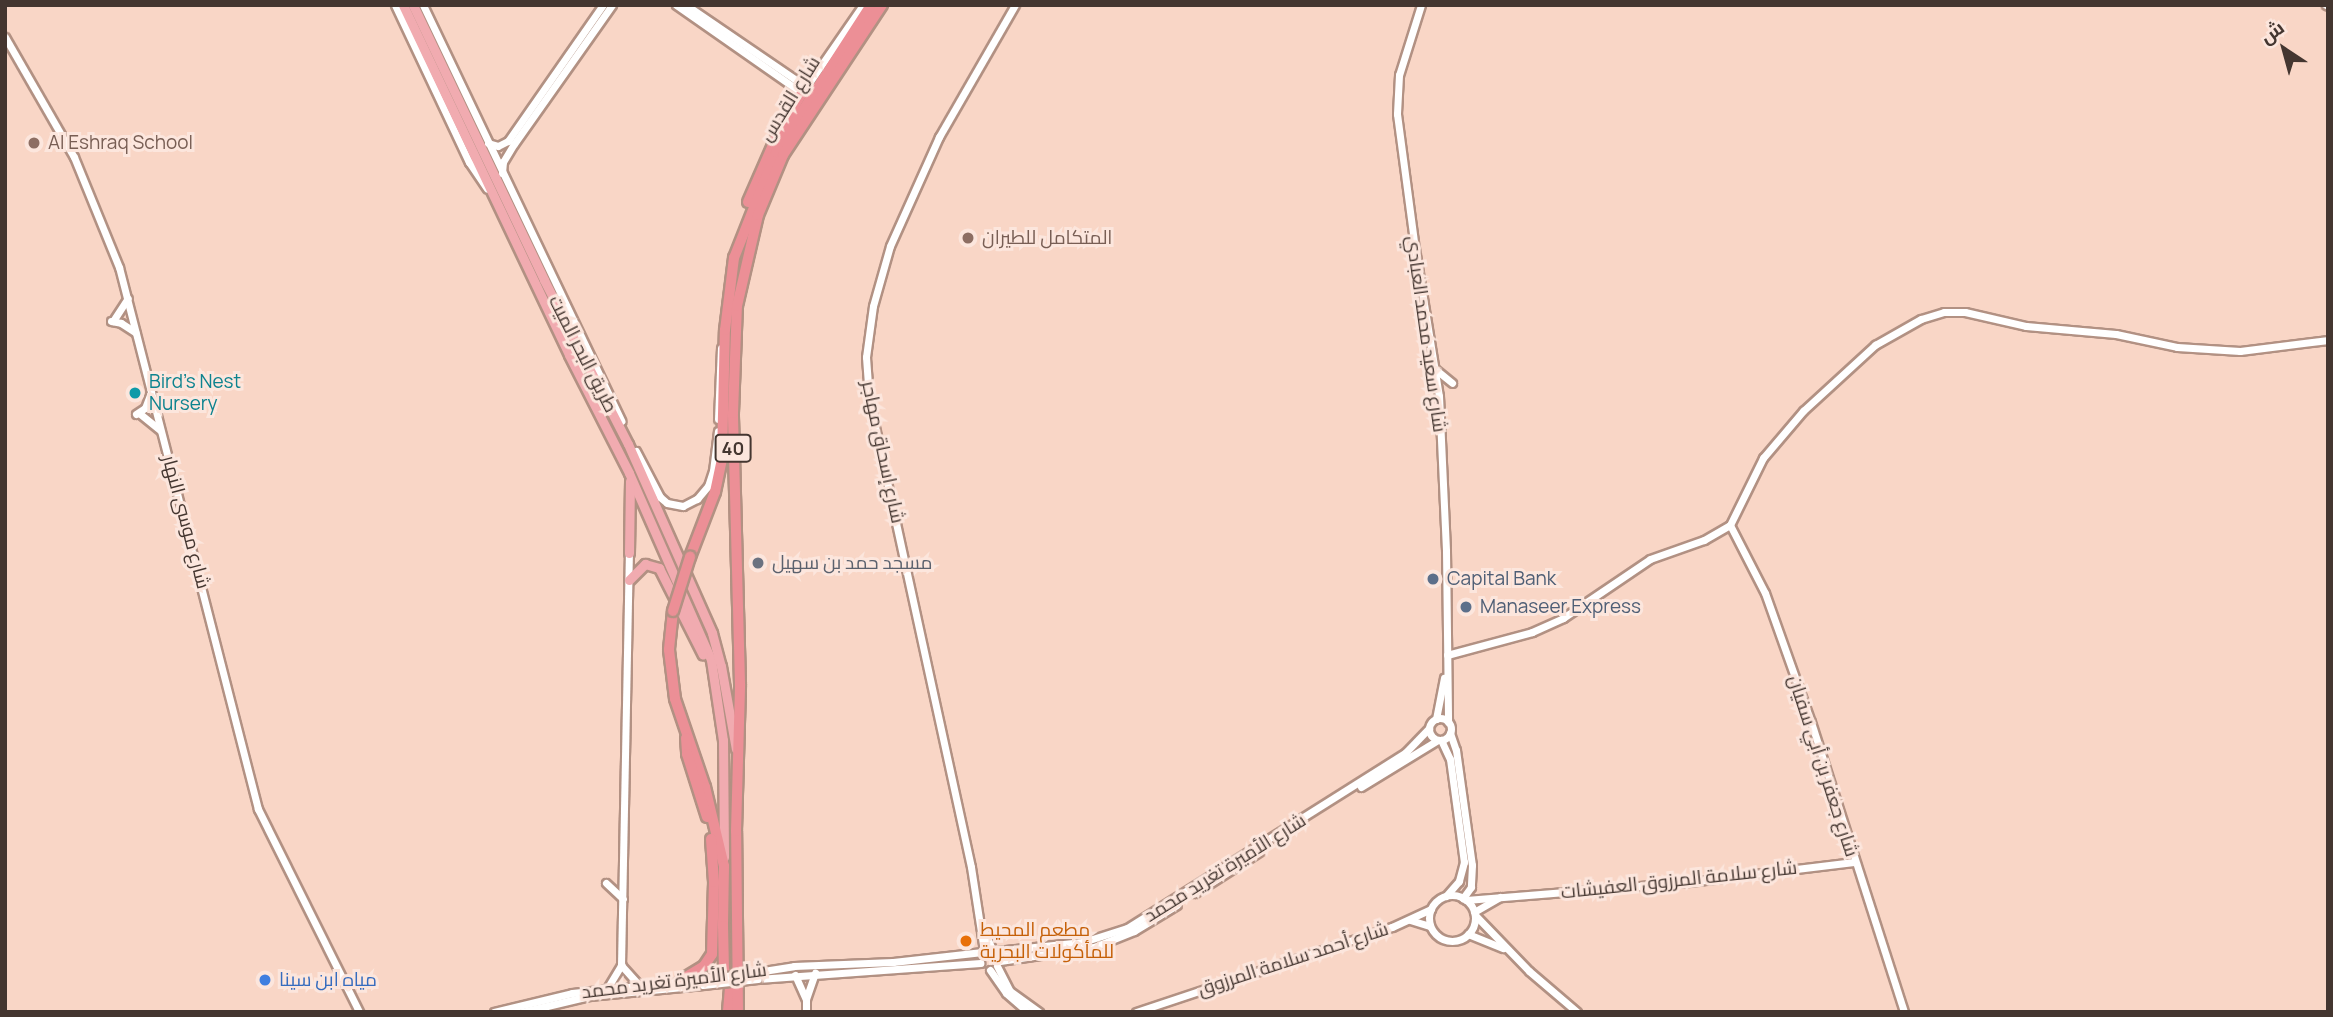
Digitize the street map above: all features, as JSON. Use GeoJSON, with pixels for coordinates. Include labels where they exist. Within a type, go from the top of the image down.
{"type":"FeatureCollection","features":[{"type":"Feature","properties":{"kind":"highway","name":"شارع القدس"},"geometry":{"type":"LineString","coordinates":[[753,216],[787,133],[871,5]]}},
{"type":"Feature","properties":{"kind":"highway","name":"شارع القدس"},"geometry":{"type":"LineString","coordinates":[[753,216],[783,155],[881,5]]}},
{"type":"Feature","properties":{"kind":"highway"},"geometry":{"type":"LineString","coordinates":[[734,258],[732,250],[756,179],[804,90]]}},
{"type":"Feature","properties":{"kind":"highway","name":"40"},"geometry":{"type":"LineString","coordinates":[[728,1012],[730,988],[724,969],[724,866],[705,787],[685,734],[671,675],[669,634],[673,611],[690,557],[715,492],[722,458],[725,330],[734,258],[753,216]]}},
{"type":"Feature","properties":{"kind":"highway","name":"40"},"geometry":{"type":"LineString","coordinates":[[738,1012],[737,759],[740,684],[733,503],[735,339],[737,306],[753,216]]}},
{"type":"Feature","properties":{"kind":"highway"},"geometry":{"type":"LineString","coordinates":[[681,980],[710,959],[714,934],[712,847],[706,815],[687,754],[685,734]]}},
{"type":"Feature","properties":{"kind":"main road"},"geometry":{"type":"LineString","coordinates":[[403,5],[569,355],[629,473],[711,660],[723,740],[724,866]]}},
{"type":"Feature","properties":{"kind":"main road","name":"طريق البحر الميت"},"geometry":{"type":"LineString","coordinates":[[413,5],[544,280],[628,444],[712,633],[737,759]]}},
{"type":"Feature","properties":{"kind":"main road"},"geometry":{"type":"LineString","coordinates":[[629,473],[629,553]]}},
{"type":"Feature","properties":{"kind":"main road"},"geometry":{"type":"LineString","coordinates":[[661,547],[675,552]]}},
{"type":"Feature","properties":{"kind":"main road"},"geometry":{"type":"LineString","coordinates":[[629,580],[645,564],[654,565],[662,572],[713,676]]}},
{"type":"Feature","properties":{"kind":"street"},"geometry":{"type":"LineString","coordinates":[[395,5],[469,162],[495,198]]}},
{"type":"Feature","properties":{"kind":"street"},"geometry":{"type":"LineString","coordinates":[[423,5],[655,490],[667,503],[683,506],[690,503],[702,494],[711,478],[718,435],[719,360],[725,330]]}},
{"type":"Feature","properties":{"kind":"street"},"geometry":{"type":"LineString","coordinates":[[487,143],[498,146],[508,141],[603,5]]}},
{"type":"Feature","properties":{"kind":"street"},"geometry":{"type":"LineString","coordinates":[[502,174],[503,162],[514,144],[612,5]]}},
{"type":"Feature","properties":{"kind":"street"},"geometry":{"type":"LineString","coordinates":[[676,5],[804,90]]}},
{"type":"Feature","properties":{"kind":"street"},"geometry":{"type":"LineString","coordinates":[[686,5],[804,90]]}},
{"type":"Feature","properties":{"kind":"street"},"geometry":{"type":"LineString","coordinates":[[804,90],[863,5]]}},
{"type":"Feature","properties":{"kind":"street","name":"شارع إسحاق مهاجر"},"geometry":{"type":"LineString","coordinates":[[988,951],[933,682],[869,398],[866,357],[873,306],[890,246],[939,137],[1015,5]]}},
{"type":"Feature","properties":{"kind":"street","name":"شارع سعيد محمد العبادي"},"geometry":{"type":"LineString","coordinates":[[1421,5],[1399,75],[1397,114],[1412,229],[1435,369],[1445,530],[1448,722]]}},
{"type":"Feature","properties":{"kind":"street","name":"شارع موسى النهار"},"geometry":{"type":"LineString","coordinates":[[5,37],[86,184],[128,297],[258,809],[334,956],[358,1011]]}},
{"type":"Feature","properties":{"kind":"street"},"geometry":{"type":"LineString","coordinates":[[128,297],[112,321],[125,324],[137,334]]}},
{"type":"Feature","properties":{"kind":"street"},"geometry":{"type":"LineString","coordinates":[[1447,655],[1508,640],[1563,618],[1650,559],[1704,540],[1730,525],[1763,458],[1784,431],[1860,358],[1887,336],[1911,323],[1955,312],[2043,329],[2116,334],[2177,346],[2240,351],[2328,340]]}},
{"type":"Feature","properties":{"kind":"street"},"geometry":{"type":"LineString","coordinates":[[1435,369],[1452,383]]}},
{"type":"Feature","properties":{"kind":"street"},"geometry":{"type":"LineString","coordinates":[[152,391],[145,408],[137,414],[162,431]]}},
{"type":"Feature","properties":{"kind":"street","name":"شارع جعفر بن أبي سفيان"},"geometry":{"type":"LineString","coordinates":[[1730,525],[1765,593],[1811,722],[1904,1012]]}},
{"type":"Feature","properties":{"kind":"street"},"geometry":{"type":"LineString","coordinates":[[607,987],[621,965],[629,553]]}},
{"type":"Feature","properties":{"kind":"street","name":"شارع سعيد محمد العبادي"},"geometry":{"type":"LineString","coordinates":[[1436,719],[1447,667]]}},
{"type":"Feature","properties":{"kind":"street"},"geometry":{"type":"LineString","coordinates":[[1464,899],[1472,883],[1472,865],[1455,750],[1448,722],[1436,719],[1429,728],[1432,737],[1439,740],[1450,759],[1464,862],[1461,877],[1431,909],[1430,926],[1435,934],[1448,941],[1457,941],[1468,934],[1474,913]]}},
{"type":"Feature","properties":{"kind":"street","name":"شارع الأميرة تغريد محمد"},"geometry":{"type":"LineString","coordinates":[[522,1012],[589,996],[757,975],[1083,942],[1127,928],[1406,752],[1429,728]]}},
{"type":"Feature","properties":{"kind":"street"},"geometry":{"type":"LineString","coordinates":[[1439,740],[1450,733]]}},
{"type":"Feature","properties":{"kind":"street","name":"شارع الأميرة تغريد محمد"},"geometry":{"type":"LineString","coordinates":[[996,966],[1084,949],[1125,936],[1439,740]]}},
{"type":"Feature","properties":{"kind":"street","name":"شارع سلامة المرزوق العفيشات"},"geometry":{"type":"LineString","coordinates":[[1464,899],[1689,882],[1854,862]]}},
{"type":"Feature","properties":{"kind":"street"},"geometry":{"type":"LineString","coordinates":[[606,883],[623,899]]}},
{"type":"Feature","properties":{"kind":"street"},"geometry":{"type":"LineString","coordinates":[[1446,896],[1464,899],[1507,950],[1577,1012]]}},
{"type":"Feature","properties":{"kind":"street","name":"شارع سلامة المرزوق العفيشات"},"geometry":{"type":"LineString","coordinates":[[1474,913],[1504,896]]}},
{"type":"Feature","properties":{"kind":"street","name":"شارع أحمد سلامة المرزوق"},"geometry":{"type":"LineString","coordinates":[[1136,1012],[1410,920],[1431,909]]}},
{"type":"Feature","properties":{"kind":"street","name":"شارع أحمد سلامة المرزوق"},"geometry":{"type":"LineString","coordinates":[[1410,920],[1430,926]]}},
{"type":"Feature","properties":{"kind":"street"},"geometry":{"type":"LineString","coordinates":[[1468,934],[1507,950]]}},
{"type":"Feature","properties":{"kind":"street"},"geometry":{"type":"LineString","coordinates":[[996,966],[980,962],[988,951],[1010,991],[1039,1012]]}},
{"type":"Feature","properties":{"kind":"street","name":"شارع الأميرة تغريد محمد"},"geometry":{"type":"LineString","coordinates":[[757,975],[795,975],[980,962]]}},
{"type":"Feature","properties":{"kind":"street"},"geometry":{"type":"LineString","coordinates":[[621,965],[638,984]]}},
{"type":"Feature","properties":{"kind":"street"},"geometry":{"type":"LineString","coordinates":[[996,966],[1006,993],[1028,1012]]}},
{"type":"Feature","properties":{"kind":"street"},"geometry":{"type":"LineString","coordinates":[[806,1012],[806,1000],[815,973]]}},
{"type":"Feature","properties":{"kind":"street"},"geometry":{"type":"LineString","coordinates":[[795,975],[806,1000]]}},
{"type":"Feature","properties":{"kind":"street","name":"شارع الأميرة تغريد محمد"},"geometry":{"type":"LineString","coordinates":[[494,1012],[558,995],[607,987],[681,980],[703,982]]}},
{"type":"Feature","properties":{"kind":"place","name":"Al Eshraq School"},"geometry":{"type":"Point","coordinates":[34,143]}},
{"type":"Feature","properties":{"kind":"place","name":"المتكامل للطيران"},"geometry":{"type":"Point","coordinates":[968,238]}},
{"type":"Feature","properties":{"kind":"place","name":"Bird's Nest Nursery"},"geometry":{"type":"Point","coordinates":[135,393]}},
{"type":"Feature","properties":{"kind":"place","name":"مسجد حمد بن سهيل"},"geometry":{"type":"Point","coordinates":[758,563]}},
{"type":"Feature","properties":{"kind":"place","name":"Capital Bank"},"geometry":{"type":"Point","coordinates":[1433,579]}},
{"type":"Feature","properties":{"kind":"place","name":"Manaseer Express"},"geometry":{"type":"Point","coordinates":[1466,607]}},
{"type":"Feature","properties":{"kind":"place","name":"مطعم المحيط للمأكولات البحرية"},"geometry":{"type":"Point","coordinates":[966,941]}},
{"type":"Feature","properties":{"kind":"place","name":"مياه ابن سينا"},"geometry":{"type":"Point","coordinates":[265,980]}}]}
